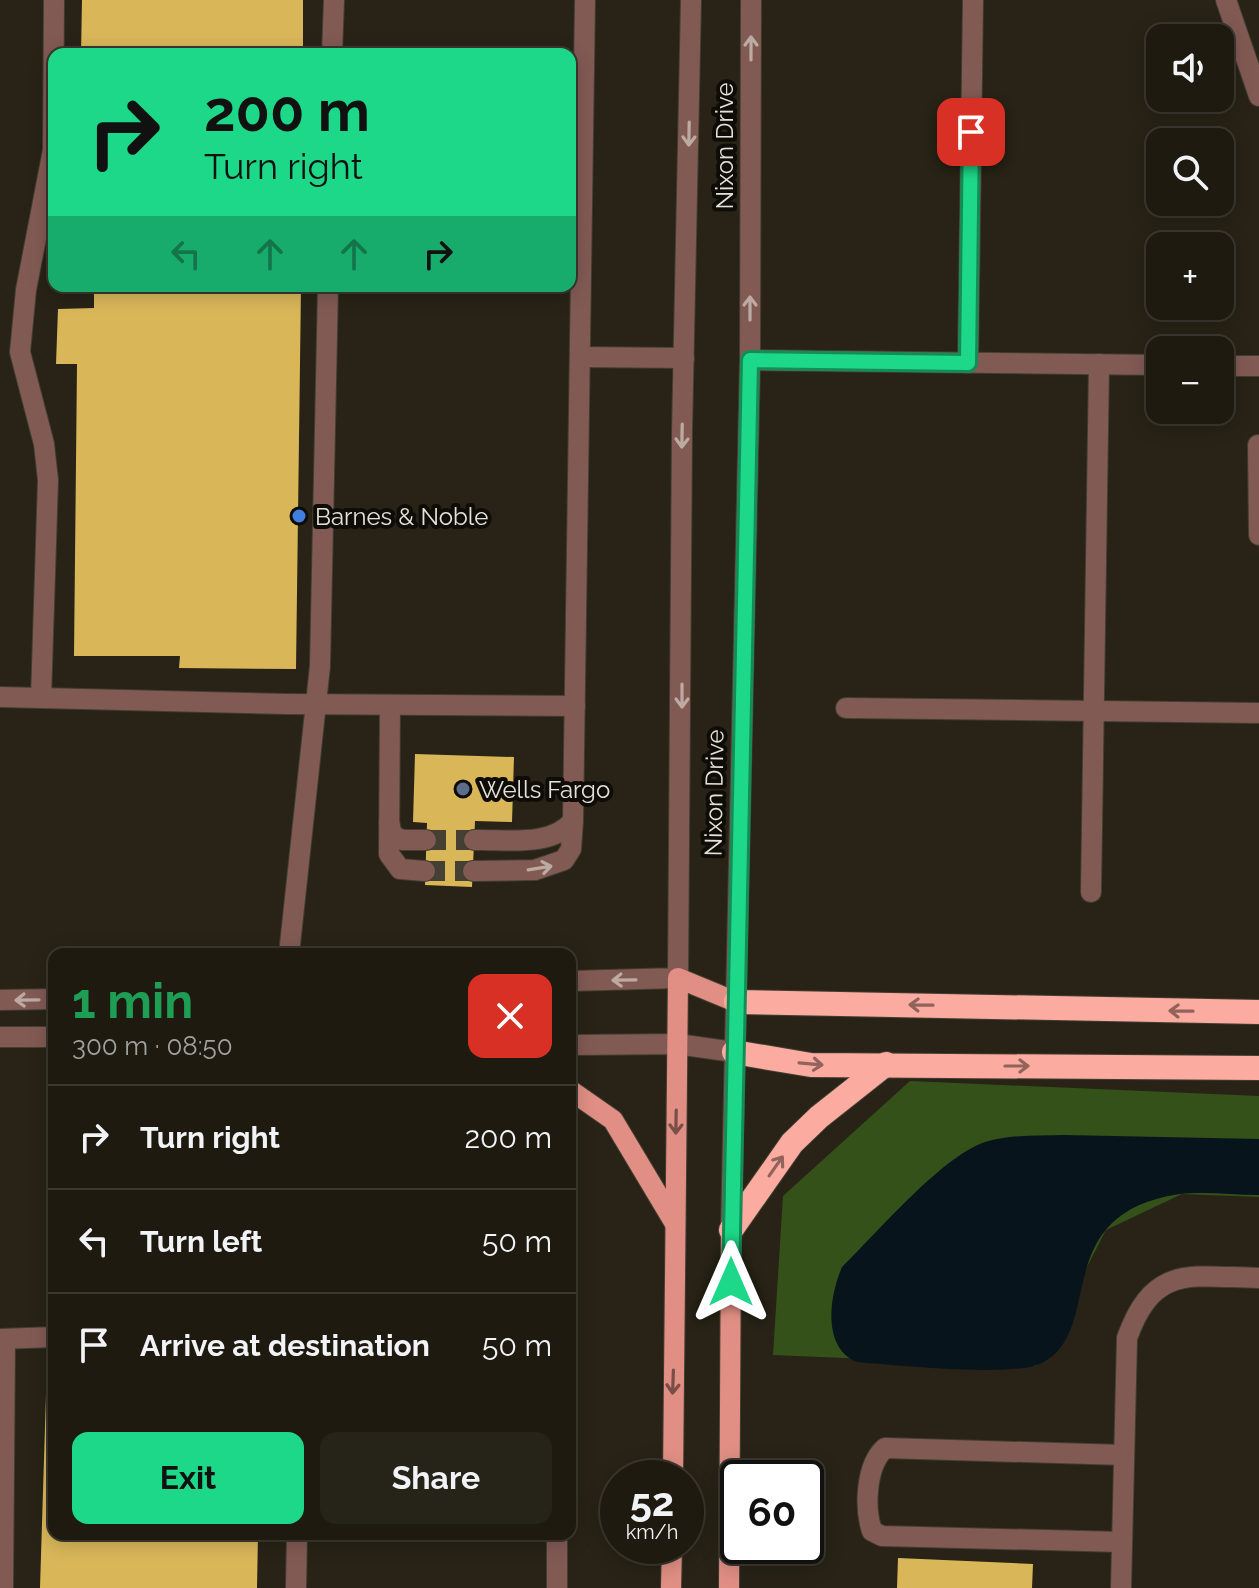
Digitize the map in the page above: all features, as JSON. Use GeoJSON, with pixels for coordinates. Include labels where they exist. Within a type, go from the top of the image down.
{"type":"FeatureCollection","features":[{"type":"Feature","properties":{"kind":"highway"},"geometry":{"type":"LineString","coordinates":[[736,1002],[1259,1012]]}},
{"type":"Feature","properties":{"kind":"highway"},"geometry":{"type":"LineString","coordinates":[[734,1052],[811,1065],[1259,1068]]}},
{"type":"Feature","properties":{"kind":"highway"},"geometry":{"type":"LineString","coordinates":[[731,1230],[792,1143],[819,1117],[886,1064]]}},
{"type":"Feature","properties":{"kind":"main road"},"geometry":{"type":"LineString","coordinates":[[678,978],[736,1002]]}},
{"type":"Feature","properties":{"kind":"main road","name":"Nixon Drive"},"geometry":{"type":"LineString","coordinates":[[673,1460],[678,978]]}},
{"type":"Feature","properties":{"kind":"main road"},"geometry":{"type":"LineString","coordinates":[[576,1094],[613,1120],[675,1223]]}},
{"type":"Feature","properties":{"kind":"main road","name":"Nixon Drive"},"geometry":{"type":"LineString","coordinates":[[731,1230],[733,1583]]}},
{"type":"Feature","properties":{"kind":"main road"},"geometry":{"type":"LineString","coordinates":[[671,1588],[672,1564]]}},
{"type":"Feature","properties":{"kind":"street"},"geometry":{"type":"LineString","coordinates":[[54,0],[54,48]]}},
{"type":"Feature","properties":{"kind":"street"},"geometry":{"type":"LineString","coordinates":[[332,48],[334,0]]}},
{"type":"Feature","properties":{"kind":"street"},"geometry":{"type":"LineString","coordinates":[[473,871],[535,870],[564,860],[571,849],[585,0]]}},
{"type":"Feature","properties":{"kind":"street","name":"Nixon Drive"},"geometry":{"type":"LineString","coordinates":[[678,978],[691,0]]}},
{"type":"Feature","properties":{"kind":"street","name":"Nixon Drive"},"geometry":{"type":"LineString","coordinates":[[731,1230],[750,360],[751,0]]}},
{"type":"Feature","properties":{"kind":"street"},"geometry":{"type":"LineString","coordinates":[[968,363],[973,0]]}},
{"type":"Feature","properties":{"kind":"street"},"geometry":{"type":"LineString","coordinates":[[1226,0],[1259,96]]}},
{"type":"Feature","properties":{"kind":"street"},"geometry":{"type":"LineString","coordinates":[[41,698],[48,480],[44,444],[20,352],[26,290],[48,176]]}},
{"type":"Feature","properties":{"kind":"street"},"geometry":{"type":"LineString","coordinates":[[290,948],[317,704],[328,292]]}},
{"type":"Feature","properties":{"kind":"street"},"geometry":{"type":"LineString","coordinates":[[580,357],[684,358]]}},
{"type":"Feature","properties":{"kind":"street"},"geometry":{"type":"LineString","coordinates":[[750,360],[1146,365]]}},
{"type":"Feature","properties":{"kind":"street"},"geometry":{"type":"LineString","coordinates":[[1091,892],[1099,364]]}},
{"type":"Feature","properties":{"kind":"street"},"geometry":{"type":"LineString","coordinates":[[1234,366],[1259,366]]}},
{"type":"Feature","properties":{"kind":"street"},"geometry":{"type":"LineString","coordinates":[[1258,445],[1259,535]]}},
{"type":"Feature","properties":{"kind":"street"},"geometry":{"type":"LineString","coordinates":[[0,697],[575,706]]}},
{"type":"Feature","properties":{"kind":"street"},"geometry":{"type":"LineString","coordinates":[[390,705],[388,818],[392,861],[405,871],[425,871]]}},
{"type":"Feature","properties":{"kind":"street"},"geometry":{"type":"LineString","coordinates":[[846,708],[1259,713]]}},
{"type":"Feature","properties":{"kind":"street"},"geometry":{"type":"LineString","coordinates":[[474,840],[541,839],[566,829],[573,817]]}},
{"type":"Feature","properties":{"kind":"street"},"geometry":{"type":"LineString","coordinates":[[388,818],[392,835],[402,840],[426,840]]}},
{"type":"Feature","properties":{"kind":"street"},"geometry":{"type":"LineString","coordinates":[[576,981],[678,978]]}},
{"type":"Feature","properties":{"kind":"street"},"geometry":{"type":"LineString","coordinates":[[0,1000],[48,999]]}},
{"type":"Feature","properties":{"kind":"street"},"geometry":{"type":"LineString","coordinates":[[0,1037],[48,1037]]}},
{"type":"Feature","properties":{"kind":"street"},"geometry":{"type":"LineString","coordinates":[[576,1045],[677,1044],[734,1052]]}},
{"type":"Feature","properties":{"kind":"street"},"geometry":{"type":"LineString","coordinates":[[1121,1588],[1127,1338],[1137,1309],[1159,1285],[1187,1277],[1259,1278]]}},
{"type":"Feature","properties":{"kind":"street"},"geometry":{"type":"LineString","coordinates":[[3,1588],[2,1339],[48,1337]]}},
{"type":"Feature","properties":{"kind":"street"},"geometry":{"type":"LineString","coordinates":[[1122,1542],[882,1536],[872,1531],[869,1520],[871,1464],[885,1448],[1124,1455]]}},
{"type":"Feature","properties":{"kind":"street"},"geometry":{"type":"LineString","coordinates":[[296,1588],[297,1540]]}},
{"type":"Feature","properties":{"kind":"street"},"geometry":{"type":"LineString","coordinates":[[557,1540],[557,1588]]}},
{"type":"Feature","properties":{"kind":"green space"},"geometry":{"type":"Polygon","coordinates":[[[910,1081],[1259,1096],[1259,1197],[1182,1194],[1106,1230],[1036,1366],[773,1355],[783,1196],[910,1081]]]}},
{"type":"Feature","properties":{"kind":"shaded area"},"geometry":{"type":"Polygon","coordinates":[[[1065,1135],[1259,1139],[1259,1195],[1180,1194],[1138,1206],[1111,1224],[1094,1248],[1072,1327],[1060,1348],[1040,1364],[1004,1370],[951,1369],[857,1362],[846,1355],[833,1334],[832,1307],[837,1279],[842,1267],[891,1216],[949,1163],[985,1142],[1065,1135]]]}},
{"type":"Feature","properties":{"kind":"building"},"geometry":{"type":"Polygon","coordinates":[[[82,0],[303,0],[303,48],[81,48],[82,0]]]}},
{"type":"Feature","properties":{"kind":"building"},"geometry":{"type":"Polygon","coordinates":[[[94,292],[301,292],[296,669],[179,668],[180,656],[74,656],[77,364],[56,364],[58,309],[94,308],[94,292]]]}},
{"type":"Feature","properties":{"kind":"building","name":"Wells Fargo"},"geometry":{"type":"Polygon","coordinates":[[[415,754],[514,757],[512,822],[475,821],[472,887],[425,885],[427,823],[413,822],[415,754]]]}},
{"type":"Feature","properties":{"kind":"building"},"geometry":{"type":"Polygon","coordinates":[[[46,1395],[48,1540],[258,1540],[257,1588],[40,1588],[46,1395]]]}},
{"type":"Feature","properties":{"kind":"building"},"geometry":{"type":"Polygon","coordinates":[[[898,1558],[1033,1564],[1032,1588],[897,1588],[898,1558]]]}},
{"type":"Feature","properties":{"kind":"tunnel"},"geometry":{"type":"LineString","coordinates":[[426,840],[474,840]]}},
{"type":"Feature","properties":{"kind":"tunnel"},"geometry":{"type":"LineString","coordinates":[[425,871],[473,871]]}},
{"type":"Feature","properties":{"kind":"place","name":"Barnes & Noble"},"geometry":{"type":"Point","coordinates":[299,516]}},
{"type":"Feature","properties":{"kind":"place","name":"Wells Fargo"},"geometry":{"type":"Point","coordinates":[463,789]}},
{"type":"Feature","properties":{"kind":"route"},"geometry":{"type":"LineString","coordinates":[[731,1282],[750,360],[968,363],[971,132]]}}]}
